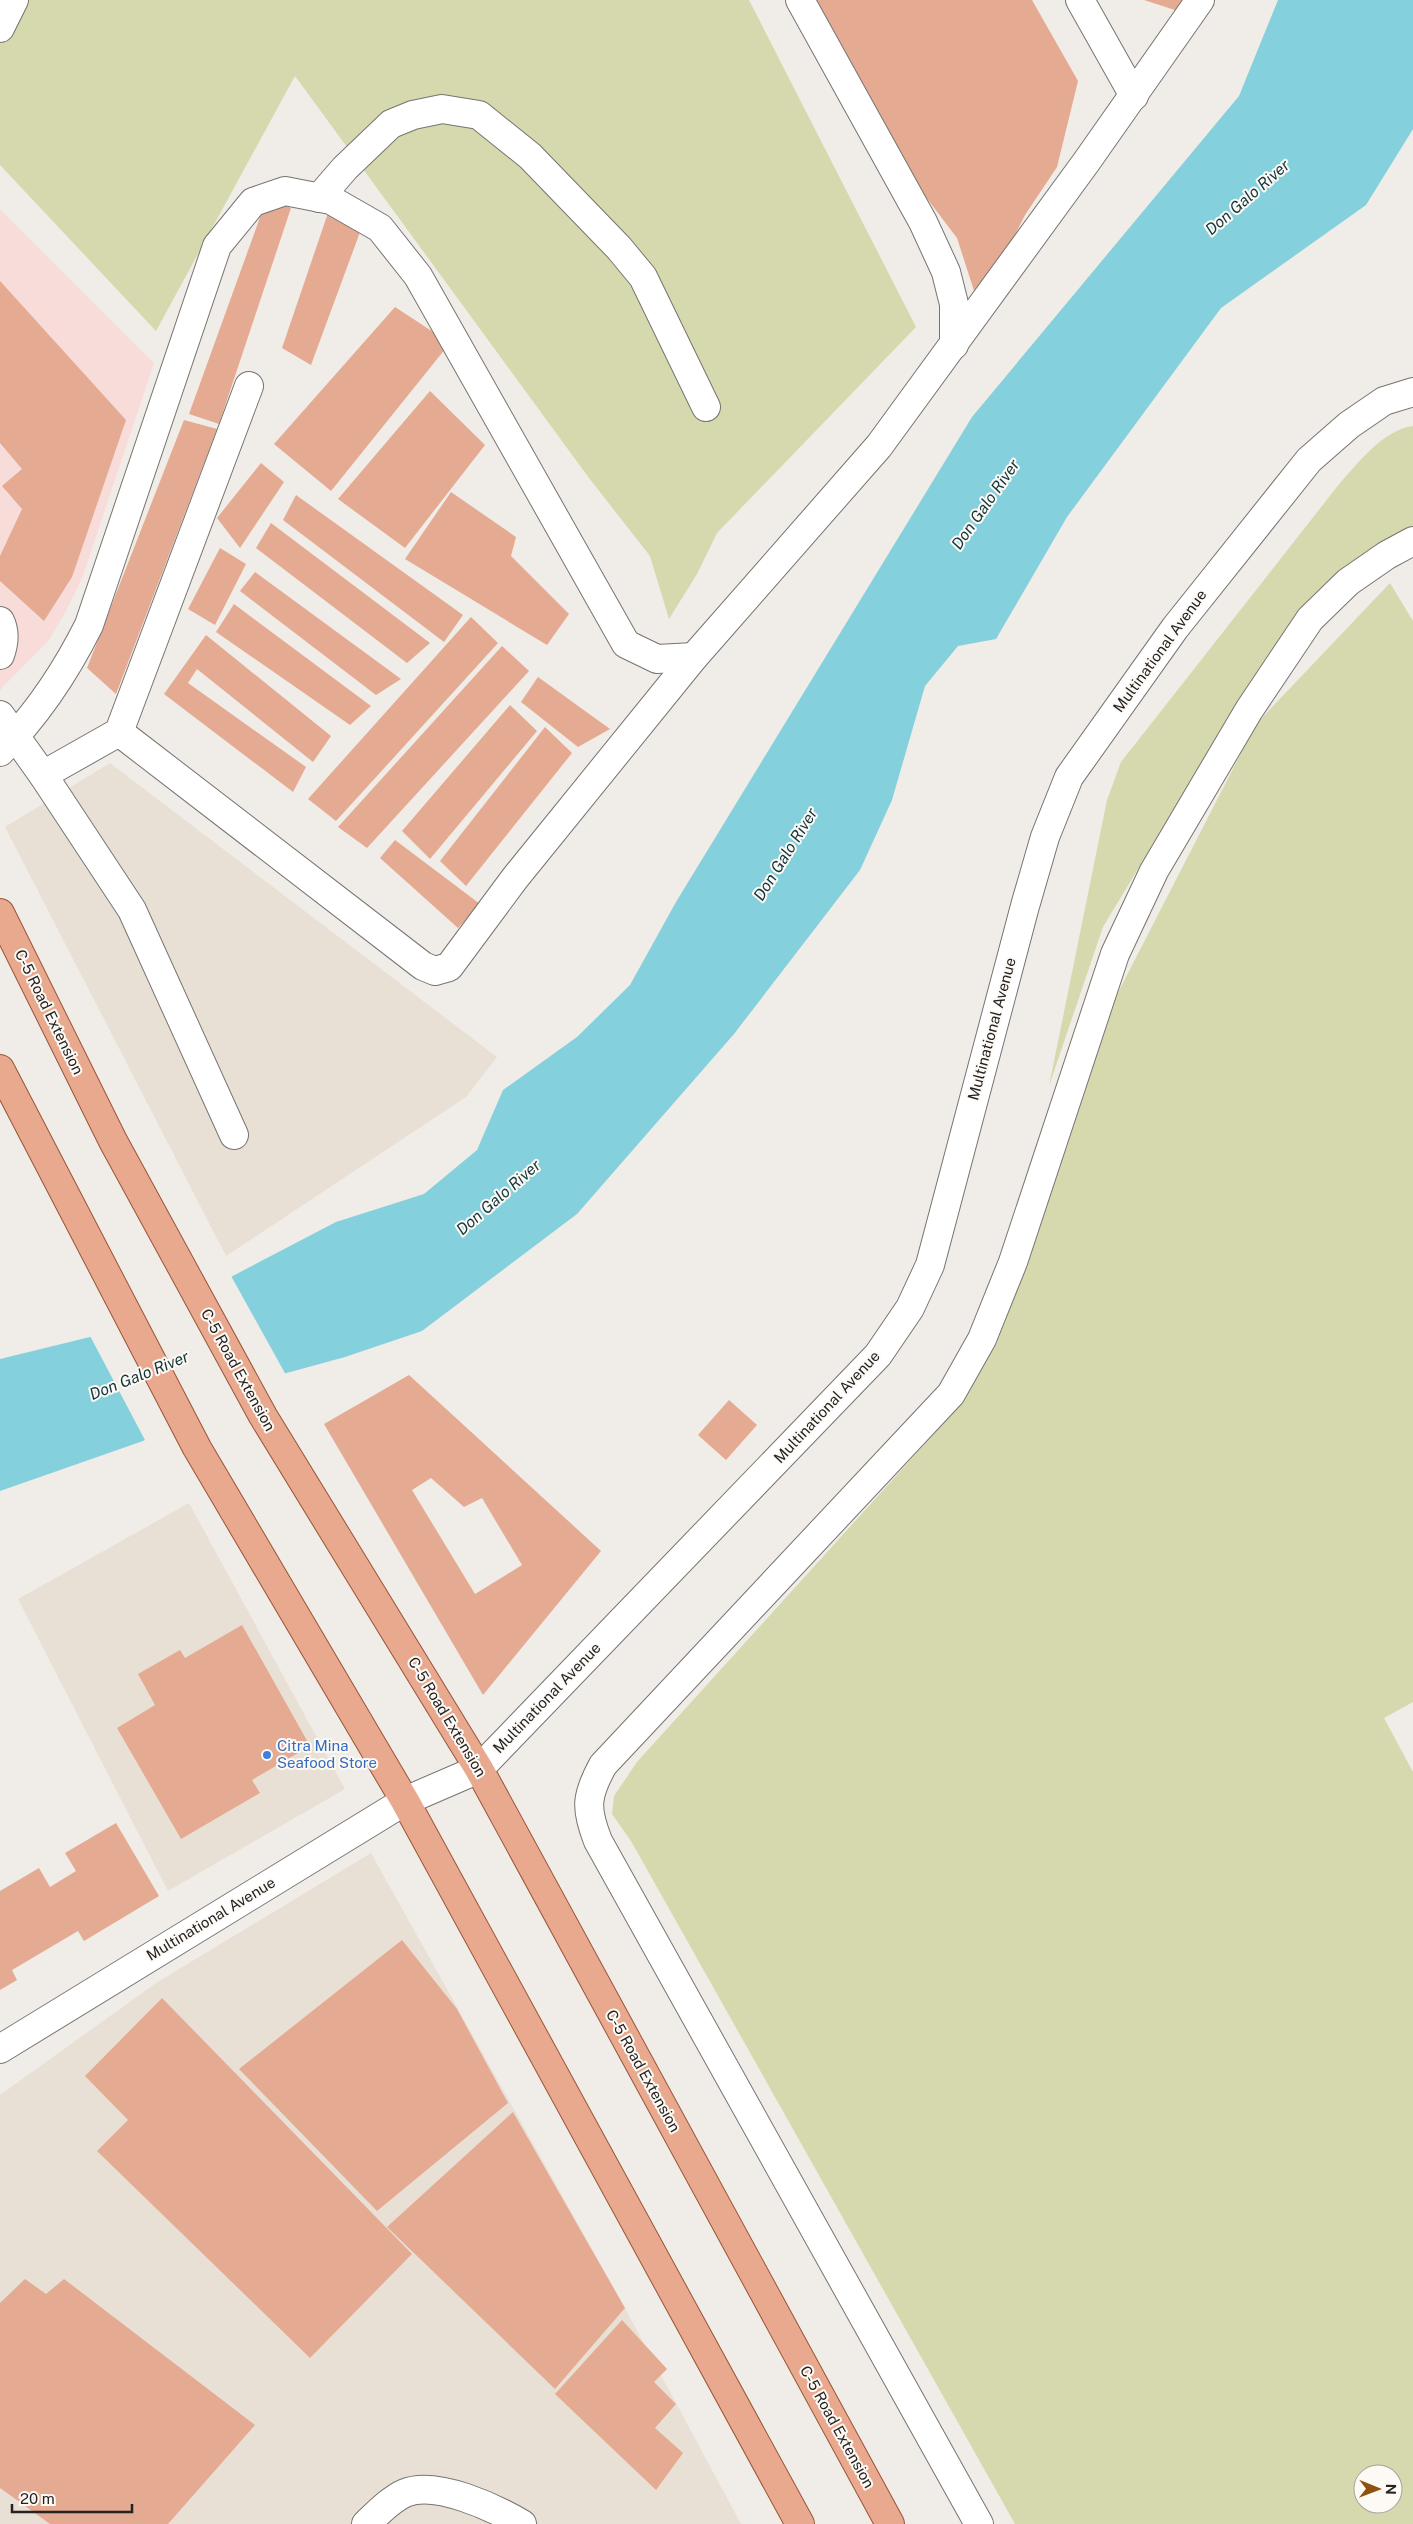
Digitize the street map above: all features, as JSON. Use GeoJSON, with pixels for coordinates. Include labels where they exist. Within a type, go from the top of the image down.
{"type":"FeatureCollection","features":[{"type":"Feature","properties":{"kind":"main road","name":"C-5 Road Extension"},"geometry":{"type":"LineString","coordinates":[[0,913],[113,1141],[263,1416],[479,1769],[890,2524]]}},
{"type":"Feature","properties":{"kind":"main road"},"geometry":{"type":"LineString","coordinates":[[0,1069],[113,1290],[197,1448],[406,1801],[800,2524]]}},
{"type":"Feature","properties":{"kind":"street"},"geometry":{"type":"LineString","coordinates":[[0,28],[14,0]]}},
{"type":"Feature","properties":{"kind":"street"},"geometry":{"type":"LineString","coordinates":[[800,0],[923,222],[946,272],[954,304],[954,345]]}},
{"type":"Feature","properties":{"kind":"street"},"geometry":{"type":"LineString","coordinates":[[1080,0],[1134,96]]}},
{"type":"Feature","properties":{"kind":"street"},"geometry":{"type":"LineString","coordinates":[[119,732],[423,966],[434,971],[449,967],[515,878],[694,657],[879,446],[1134,96],[1200,0]]}},
{"type":"Feature","properties":{"kind":"street"},"geometry":{"type":"LineString","coordinates":[[320,198],[344,168],[391,124],[413,115],[442,110],[479,115],[530,156],[619,248],[643,277],[706,407]]}},
{"type":"Feature","properties":{"kind":"street"},"geometry":{"type":"LineString","coordinates":[[234,1135],[132,910],[43,775],[5,735],[67,669],[89,626],[217,246],[253,202],[285,191],[331,200],[380,228],[418,276],[626,644],[657,659],[694,657]]}},
{"type":"Feature","properties":{"kind":"street"},"geometry":{"type":"LineString","coordinates":[[43,775],[119,732],[249,386]]}},
{"type":"Feature","properties":{"kind":"street","name":"Multinational Avenue"},"geometry":{"type":"LineString","coordinates":[[0,2048],[406,1801],[479,1769],[884,1347],[910,1308],[930,1265],[1030,889],[1045,837],[1069,777],[1175,628],[1309,460],[1349,425],[1384,402],[1413,392]]}},
{"type":"Feature","properties":{"kind":"street"},"geometry":{"type":"LineString","coordinates":[[979,2524],[598,1841],[589,1818],[588,1800],[593,1783],[603,1765],[951,1394],[982,1339],[1013,1262],[1114,954],[1154,871],[1249,710],[1310,619],[1348,582],[1387,555],[1413,541]]}},
{"type":"Feature","properties":{"kind":"street"},"geometry":{"type":"LineString","coordinates":[[0,621],[3,626],[0,655]]}},
{"type":"Feature","properties":{"kind":"street"},"geometry":{"type":"LineString","coordinates":[[366,2524],[405,2493],[431,2488],[500,2511],[522,2524]]}},
{"type":"Feature","properties":{"kind":"shaded area"},"geometry":{"type":"Polygon","coordinates":[[[0,209],[154,363],[82,578],[49,640],[0,690],[0,209]]]}},
{"type":"Feature","properties":{"kind":"shaded area"},"geometry":{"type":"Polygon","coordinates":[[[110,763],[497,1057],[466,1097],[226,1256],[5,827],[110,763]]]}},
{"type":"Feature","properties":{"kind":"shaded area"},"geometry":{"type":"Polygon","coordinates":[[[189,1503],[345,1789],[168,1891],[18,1599],[189,1503]]]}},
{"type":"Feature","properties":{"kind":"shaded area"},"geometry":{"type":"Polygon","coordinates":[[[371,1853],[626,2310],[741,2524],[0,2524],[0,2095],[156,1983],[371,1853]]]}},
{"type":"Feature","properties":{"kind":"green space"},"geometry":{"type":"Polygon","coordinates":[[[0,0],[749,0],[916,327],[717,533],[697,574],[669,619],[650,556],[589,478],[295,76],[156,331],[0,165],[0,0]]]}},
{"type":"Feature","properties":{"kind":"green space"},"geometry":{"type":"Polygon","coordinates":[[[1413,426],[1413,543],[1313,605],[1252,679],[1103,927],[1049,1086],[1107,800],[1121,762],[1340,483],[1372,448],[1382,440],[1402,429],[1413,426]]]}},
{"type":"Feature","properties":{"kind":"green space"},"geometry":{"type":"Polygon","coordinates":[[[1390,583],[1413,621],[1413,1702],[1384,1718],[1413,1772],[1413,2524],[1015,2524],[631,1841],[612,1814],[614,1796],[637,1762],[944,1423],[980,1372],[1107,1014],[1256,724],[1390,583]]]}},
{"type":"Feature","properties":{"kind":"water","name":"Don Galo River"},"geometry":{"type":"Polygon","coordinates":[[[1278,0],[1413,0],[1413,129],[1366,205],[1221,308],[1067,517],[996,639],[958,646],[925,686],[892,800],[860,870],[734,1034],[577,1214],[422,1331],[345,1357],[283,1374],[143,1441],[0,1491],[0,1359],[139,1325],[336,1222],[424,1194],[477,1150],[503,1090],[577,1037],[630,985],[676,902],[972,417],[1239,96],[1278,0]]]}},
{"type":"Feature","properties":{"kind":"pier"},"geometry":{"type":"Polygon","coordinates":[[[230,1274],[286,1375],[146,1442],[89,1334],[138,1322],[230,1274]]]}},
{"type":"Feature","properties":{"kind":"building"},"geometry":{"type":"Polygon","coordinates":[[[806,0],[1032,0],[1078,81],[1057,167],[1025,215],[1005,255],[977,300],[957,238],[897,159],[806,0]]]}},
{"type":"Feature","properties":{"kind":"building"},"geometry":{"type":"Polygon","coordinates":[[[1144,0],[1187,0],[1181,12],[1144,0]]]}},
{"type":"Feature","properties":{"kind":"building"},"geometry":{"type":"Polygon","coordinates":[[[267,198],[291,208],[219,424],[189,414],[267,198]]]}},
{"type":"Feature","properties":{"kind":"building"},"geometry":{"type":"Polygon","coordinates":[[[329,210],[363,224],[311,365],[282,348],[329,210]]]}},
{"type":"Feature","properties":{"kind":"building"},"geometry":{"type":"Polygon","coordinates":[[[0,281],[126,420],[72,577],[44,621],[0,581],[0,556],[22,509],[2,486],[22,469],[0,443],[0,281]]]}},
{"type":"Feature","properties":{"kind":"building"},"geometry":{"type":"Polygon","coordinates":[[[395,307],[450,343],[331,491],[274,444],[395,307]]]}},
{"type":"Feature","properties":{"kind":"building"},"geometry":{"type":"Polygon","coordinates":[[[430,391],[485,445],[405,548],[338,499],[430,391]]]}},
{"type":"Feature","properties":{"kind":"building"},"geometry":{"type":"Polygon","coordinates":[[[184,420],[217,429],[116,694],[87,668],[184,420]]]}},
{"type":"Feature","properties":{"kind":"building"},"geometry":{"type":"Polygon","coordinates":[[[261,463],[284,482],[240,548],[217,518],[261,463]]]}},
{"type":"Feature","properties":{"kind":"building"},"geometry":{"type":"Polygon","coordinates":[[[451,492],[516,537],[511,556],[569,614],[547,645],[405,559],[451,492]]]}},
{"type":"Feature","properties":{"kind":"building"},"geometry":{"type":"Polygon","coordinates":[[[296,495],[463,615],[444,642],[283,520],[296,495]]]}},
{"type":"Feature","properties":{"kind":"building"},"geometry":{"type":"Polygon","coordinates":[[[271,523],[430,643],[407,663],[256,548],[271,523]]]}},
{"type":"Feature","properties":{"kind":"building"},"geometry":{"type":"Polygon","coordinates":[[[220,548],[246,564],[215,625],[188,609],[220,548]]]}},
{"type":"Feature","properties":{"kind":"building"},"geometry":{"type":"Polygon","coordinates":[[[255,572],[401,679],[376,695],[240,591],[255,572]]]}},
{"type":"Feature","properties":{"kind":"building"},"geometry":{"type":"Polygon","coordinates":[[[234,604],[371,706],[350,725],[216,632],[234,604]]]}},
{"type":"Feature","properties":{"kind":"building"},"geometry":{"type":"Polygon","coordinates":[[[471,617],[498,643],[336,821],[308,799],[471,617]]]}},
{"type":"Feature","properties":{"kind":"building"},"geometry":{"type":"Polygon","coordinates":[[[206,635],[331,736],[313,762],[197,669],[188,683],[306,767],[293,792],[164,694],[206,635]]]}},
{"type":"Feature","properties":{"kind":"building"},"geometry":{"type":"Polygon","coordinates":[[[502,646],[529,671],[367,848],[338,827],[502,646]]]}},
{"type":"Feature","properties":{"kind":"building"},"geometry":{"type":"Polygon","coordinates":[[[538,677],[610,729],[578,747],[521,702],[538,677]]]}},
{"type":"Feature","properties":{"kind":"building"},"geometry":{"type":"Polygon","coordinates":[[[510,705],[537,731],[430,859],[402,831],[510,705]]]}},
{"type":"Feature","properties":{"kind":"building"},"geometry":{"type":"Polygon","coordinates":[[[545,727],[572,753],[466,886],[440,861],[545,727]]]}},
{"type":"Feature","properties":{"kind":"building"},"geometry":{"type":"Polygon","coordinates":[[[395,840],[480,904],[458,928],[380,858],[395,840]]]}},
{"type":"Feature","properties":{"kind":"building"},"geometry":{"type":"Polygon","coordinates":[[[409,1375],[601,1551],[483,1695],[324,1424],[409,1375]],[[431,1478],[412,1490],[475,1594],[522,1565],[482,1498],[464,1507],[431,1478]]]}},
{"type":"Feature","properties":{"kind":"building"},"geometry":{"type":"Polygon","coordinates":[[[729,1400],[757,1425],[726,1460],[698,1435],[729,1400]]]}},
{"type":"Feature","properties":{"kind":"building"},"geometry":{"type":"Polygon","coordinates":[[[242,1625],[310,1746],[252,1780],[260,1793],[181,1839],[117,1728],[155,1705],[138,1674],[180,1650],[185,1658],[242,1625]]]}},
{"type":"Feature","properties":{"kind":"building"},"geometry":{"type":"Polygon","coordinates":[[[116,1823],[159,1896],[84,1941],[78,1931],[12,1970],[17,1980],[0,1990],[0,1891],[39,1868],[50,1887],[76,1871],[65,1853],[116,1823]]]}},
{"type":"Feature","properties":{"kind":"building"},"geometry":{"type":"Polygon","coordinates":[[[402,1940],[457,2009],[508,2103],[377,2211],[239,2069],[402,1940]]]}},
{"type":"Feature","properties":{"kind":"building"},"geometry":{"type":"Polygon","coordinates":[[[162,1998],[412,2254],[310,2358],[97,2151],[128,2120],[85,2076],[162,1998]]]}},
{"type":"Feature","properties":{"kind":"building"},"geometry":{"type":"Polygon","coordinates":[[[513,2112],[625,2308],[555,2389],[387,2227],[513,2112]]]}},
{"type":"Feature","properties":{"kind":"building"},"geometry":{"type":"Polygon","coordinates":[[[25,2279],[46,2294],[64,2279],[255,2425],[168,2524],[50,2524],[0,2488],[0,2303],[25,2279]]]}},
{"type":"Feature","properties":{"kind":"building"},"geometry":{"type":"Polygon","coordinates":[[[622,2320],[667,2369],[654,2382],[676,2404],[655,2428],[683,2453],[656,2490],[555,2394],[622,2320]]]}},
{"type":"Feature","properties":{"kind":"place","name":"Citra Mina Seafood Store"},"geometry":{"type":"Point","coordinates":[267,1755]}}]}
